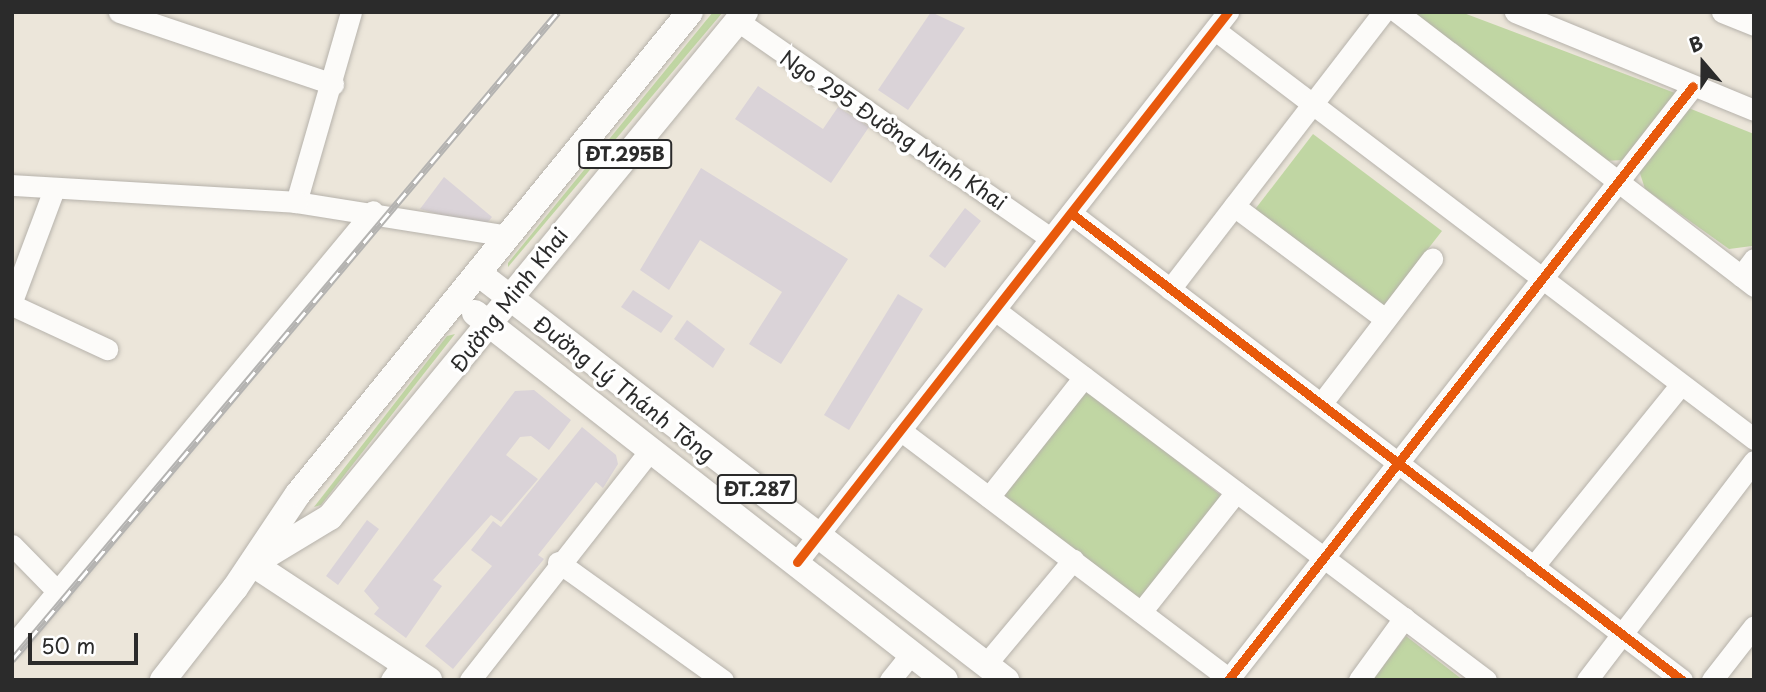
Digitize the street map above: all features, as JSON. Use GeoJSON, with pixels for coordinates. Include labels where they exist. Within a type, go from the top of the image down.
{"type":"FeatureCollection","features":[{"type":"Feature","properties":{"kind":"main road","name":"Đường Minh Khai"},"geometry":{"type":"LineString","coordinates":[[163,680],[253,564],[298,494],[690,12]]}},
{"type":"Feature","properties":{"kind":"main road","name":"Đường Minh Khai"},"geometry":{"type":"LineString","coordinates":[[253,564],[330,517],[741,17]]}},
{"type":"Feature","properties":{"kind":"main road","name":"Đường Lý Thánh Tông"},"geometry":{"type":"LineString","coordinates":[[478,273],[671,425],[996,672]]}},
{"type":"Feature","properties":{"kind":"main road","name":"Đường Lý Thánh Tông"},"geometry":{"type":"LineString","coordinates":[[457,299],[797,562],[911,654],[934,676]]}},
{"type":"Feature","properties":{"kind":"main road"},"geometry":{"type":"LineString","coordinates":[[651,449],[671,425]]}},
{"type":"Feature","properties":{"kind":"main road"},"geometry":{"type":"LineString","coordinates":[[253,564],[396,673],[429,680]]}},
{"type":"Feature","properties":{"kind":"street"},"geometry":{"type":"LineString","coordinates":[[119,12],[333,84]]}},
{"type":"Feature","properties":{"kind":"street"},"geometry":{"type":"LineString","coordinates":[[296,202],[333,84],[351,12]]}},
{"type":"Feature","properties":{"kind":"street"},"geometry":{"type":"LineString","coordinates":[[797,562],[1228,12]]}},
{"type":"Feature","properties":{"kind":"street"},"geometry":{"type":"LineString","coordinates":[[1170,289],[1383,12]]}},
{"type":"Feature","properties":{"kind":"street"},"geometry":{"type":"LineString","coordinates":[[1397,12],[1620,180],[1749,273]]}},
{"type":"Feature","properties":{"kind":"street"},"geometry":{"type":"LineString","coordinates":[[1515,12],[1754,110]]}},
{"type":"Feature","properties":{"kind":"street"},"geometry":{"type":"LineString","coordinates":[[1722,12],[1754,25]]}},
{"type":"Feature","properties":{"kind":"street","name":"Ngo 295 Đường Minh Khai"},"geometry":{"type":"LineString","coordinates":[[741,17],[1050,238]]}},
{"type":"Feature","properties":{"kind":"street"},"geometry":{"type":"LineString","coordinates":[[1215,30],[1754,439]]}},
{"type":"Feature","properties":{"kind":"street"},"geometry":{"type":"LineString","coordinates":[[900,430],[1229,679],[1322,556],[1693,86]]}},
{"type":"Feature","properties":{"kind":"street"},"geometry":{"type":"LineString","coordinates":[[12,185],[53,192],[296,202],[373,211],[508,236]]}},
{"type":"Feature","properties":{"kind":"street"},"geometry":{"type":"LineString","coordinates":[[53,192],[12,303],[107,349]]}},
{"type":"Feature","properties":{"kind":"street"},"geometry":{"type":"LineString","coordinates":[[1234,206],[1385,319]]}},
{"type":"Feature","properties":{"kind":"street"},"geometry":{"type":"LineString","coordinates":[[12,646],[373,211]]}},
{"type":"Feature","properties":{"kind":"street"},"geometry":{"type":"LineString","coordinates":[[1071,213],[1682,680]]}},
{"type":"Feature","properties":{"kind":"street"},"geometry":{"type":"LineString","coordinates":[[1321,404],[1432,259]]}},
{"type":"Feature","properties":{"kind":"street"},"geometry":{"type":"LineString","coordinates":[[995,310],[1486,680]]}},
{"type":"Feature","properties":{"kind":"street"},"geometry":{"type":"LineString","coordinates":[[989,497],[1084,377]]}},
{"type":"Feature","properties":{"kind":"street"},"geometry":{"type":"LineString","coordinates":[[1533,567],[1681,384]]}},
{"type":"Feature","properties":{"kind":"street"},"geometry":{"type":"LineString","coordinates":[[470,680],[558,562],[651,449]]}},
{"type":"Feature","properties":{"kind":"street"},"geometry":{"type":"LineString","coordinates":[[1587,680],[1620,633],[1754,461]]}},
{"type":"Feature","properties":{"kind":"street"},"geometry":{"type":"LineString","coordinates":[[1141,612],[1236,492]]}},
{"type":"Feature","properties":{"kind":"street"},"geometry":{"type":"LineString","coordinates":[[12,545],[58,592]]}},
{"type":"Feature","properties":{"kind":"street"},"geometry":{"type":"LineString","coordinates":[[996,672],[1073,560]]}},
{"type":"Feature","properties":{"kind":"street"},"geometry":{"type":"LineString","coordinates":[[558,562],[723,680]]}},
{"type":"Feature","properties":{"kind":"street"},"geometry":{"type":"LineString","coordinates":[[1359,680],[1404,618]]}},
{"type":"Feature","properties":{"kind":"street"},"geometry":{"type":"LineString","coordinates":[[1712,680],[1754,626]]}},
{"type":"Feature","properties":{"kind":"street"},"geometry":{"type":"LineString","coordinates":[[890,680],[911,654]]}},
{"type":"Feature","properties":{"kind":"green space"},"geometry":{"type":"Polygon","coordinates":[[[713,12],[723,12],[508,267],[508,263],[713,12]]]}},
{"type":"Feature","properties":{"kind":"green space"},"geometry":{"type":"Polygon","coordinates":[[[1407,12],[1461,12],[1675,93],[1623,160],[1604,161],[1407,12]]]}},
{"type":"Feature","properties":{"kind":"green space"},"geometry":{"type":"Polygon","coordinates":[[[1686,107],[1754,134],[1752,246],[1729,249],[1645,189],[1639,170],[1686,107]]]}},
{"type":"Feature","properties":{"kind":"green space"},"geometry":{"type":"Polygon","coordinates":[[[1313,134],[1442,231],[1381,309],[1253,212],[1313,134]]]}},
{"type":"Feature","properties":{"kind":"green space"},"geometry":{"type":"Polygon","coordinates":[[[455,334],[321,505],[314,507],[447,336],[455,334]]]}},
{"type":"Feature","properties":{"kind":"green space"},"geometry":{"type":"Polygon","coordinates":[[[1087,389],[1223,497],[1137,604],[1001,496],[1087,389]]]}},
{"type":"Feature","properties":{"kind":"green space"},"geometry":{"type":"Polygon","coordinates":[[[1406,636],[1463,680],[1372,680],[1406,636]]]}},
{"type":"Feature","properties":{"kind":"building"},"geometry":{"type":"Polygon","coordinates":[[[931,12],[965,28],[908,110],[878,90],[931,12]]]}},
{"type":"Feature","properties":{"kind":"building"},"geometry":{"type":"Polygon","coordinates":[[[758,86],[823,129],[838,107],[869,127],[831,183],[735,119],[758,86]]]}},
{"type":"Feature","properties":{"kind":"building"},"geometry":{"type":"Polygon","coordinates":[[[701,168],[848,259],[781,364],[749,344],[782,292],[700,240],[669,290],[640,270],[701,168]]]}},
{"type":"Feature","properties":{"kind":"building"},"geometry":{"type":"Polygon","coordinates":[[[444,177],[492,217],[484,227],[420,209],[444,177]]]}},
{"type":"Feature","properties":{"kind":"building"},"geometry":{"type":"Polygon","coordinates":[[[965,208],[981,221],[945,268],[929,256],[965,208]]]}},
{"type":"Feature","properties":{"kind":"building"},"geometry":{"type":"Polygon","coordinates":[[[633,290],[673,316],[661,333],[621,307],[633,290]]]}},
{"type":"Feature","properties":{"kind":"building"},"geometry":{"type":"Polygon","coordinates":[[[898,294],[923,309],[849,430],[824,415],[898,294]]]}},
{"type":"Feature","properties":{"kind":"building"},"geometry":{"type":"Polygon","coordinates":[[[687,320],[725,349],[713,368],[674,339],[687,320]]]}},
{"type":"Feature","properties":{"kind":"building"},"geometry":{"type":"Polygon","coordinates":[[[534,390],[571,420],[549,450],[531,436],[520,437],[506,455],[538,479],[501,522],[491,515],[433,580],[442,586],[406,638],[374,614],[379,608],[364,591],[515,391],[534,390]]]}},
{"type":"Feature","properties":{"kind":"building"},"geometry":{"type":"Polygon","coordinates":[[[582,427],[616,455],[618,464],[603,488],[596,482],[538,555],[544,559],[453,669],[425,646],[492,566],[471,550],[493,521],[501,527],[582,427]]]}},
{"type":"Feature","properties":{"kind":"building"},"geometry":{"type":"Polygon","coordinates":[[[367,520],[379,529],[338,585],[326,576],[367,520]]]}},
{"type":"Feature","properties":{"kind":"railway"},"geometry":{"type":"LineString","coordinates":[[12,660],[558,12]]}},
{"type":"Feature","properties":{"kind":"cycle path"},"geometry":{"type":"LineString","coordinates":[[797,562],[1228,12]]}},
{"type":"Feature","properties":{"kind":"cycle path"},"geometry":{"type":"LineString","coordinates":[[1228,680],[1693,86]]}},
{"type":"Feature","properties":{"kind":"cycle path"},"geometry":{"type":"LineString","coordinates":[[1071,213],[1682,680]]}}]}
